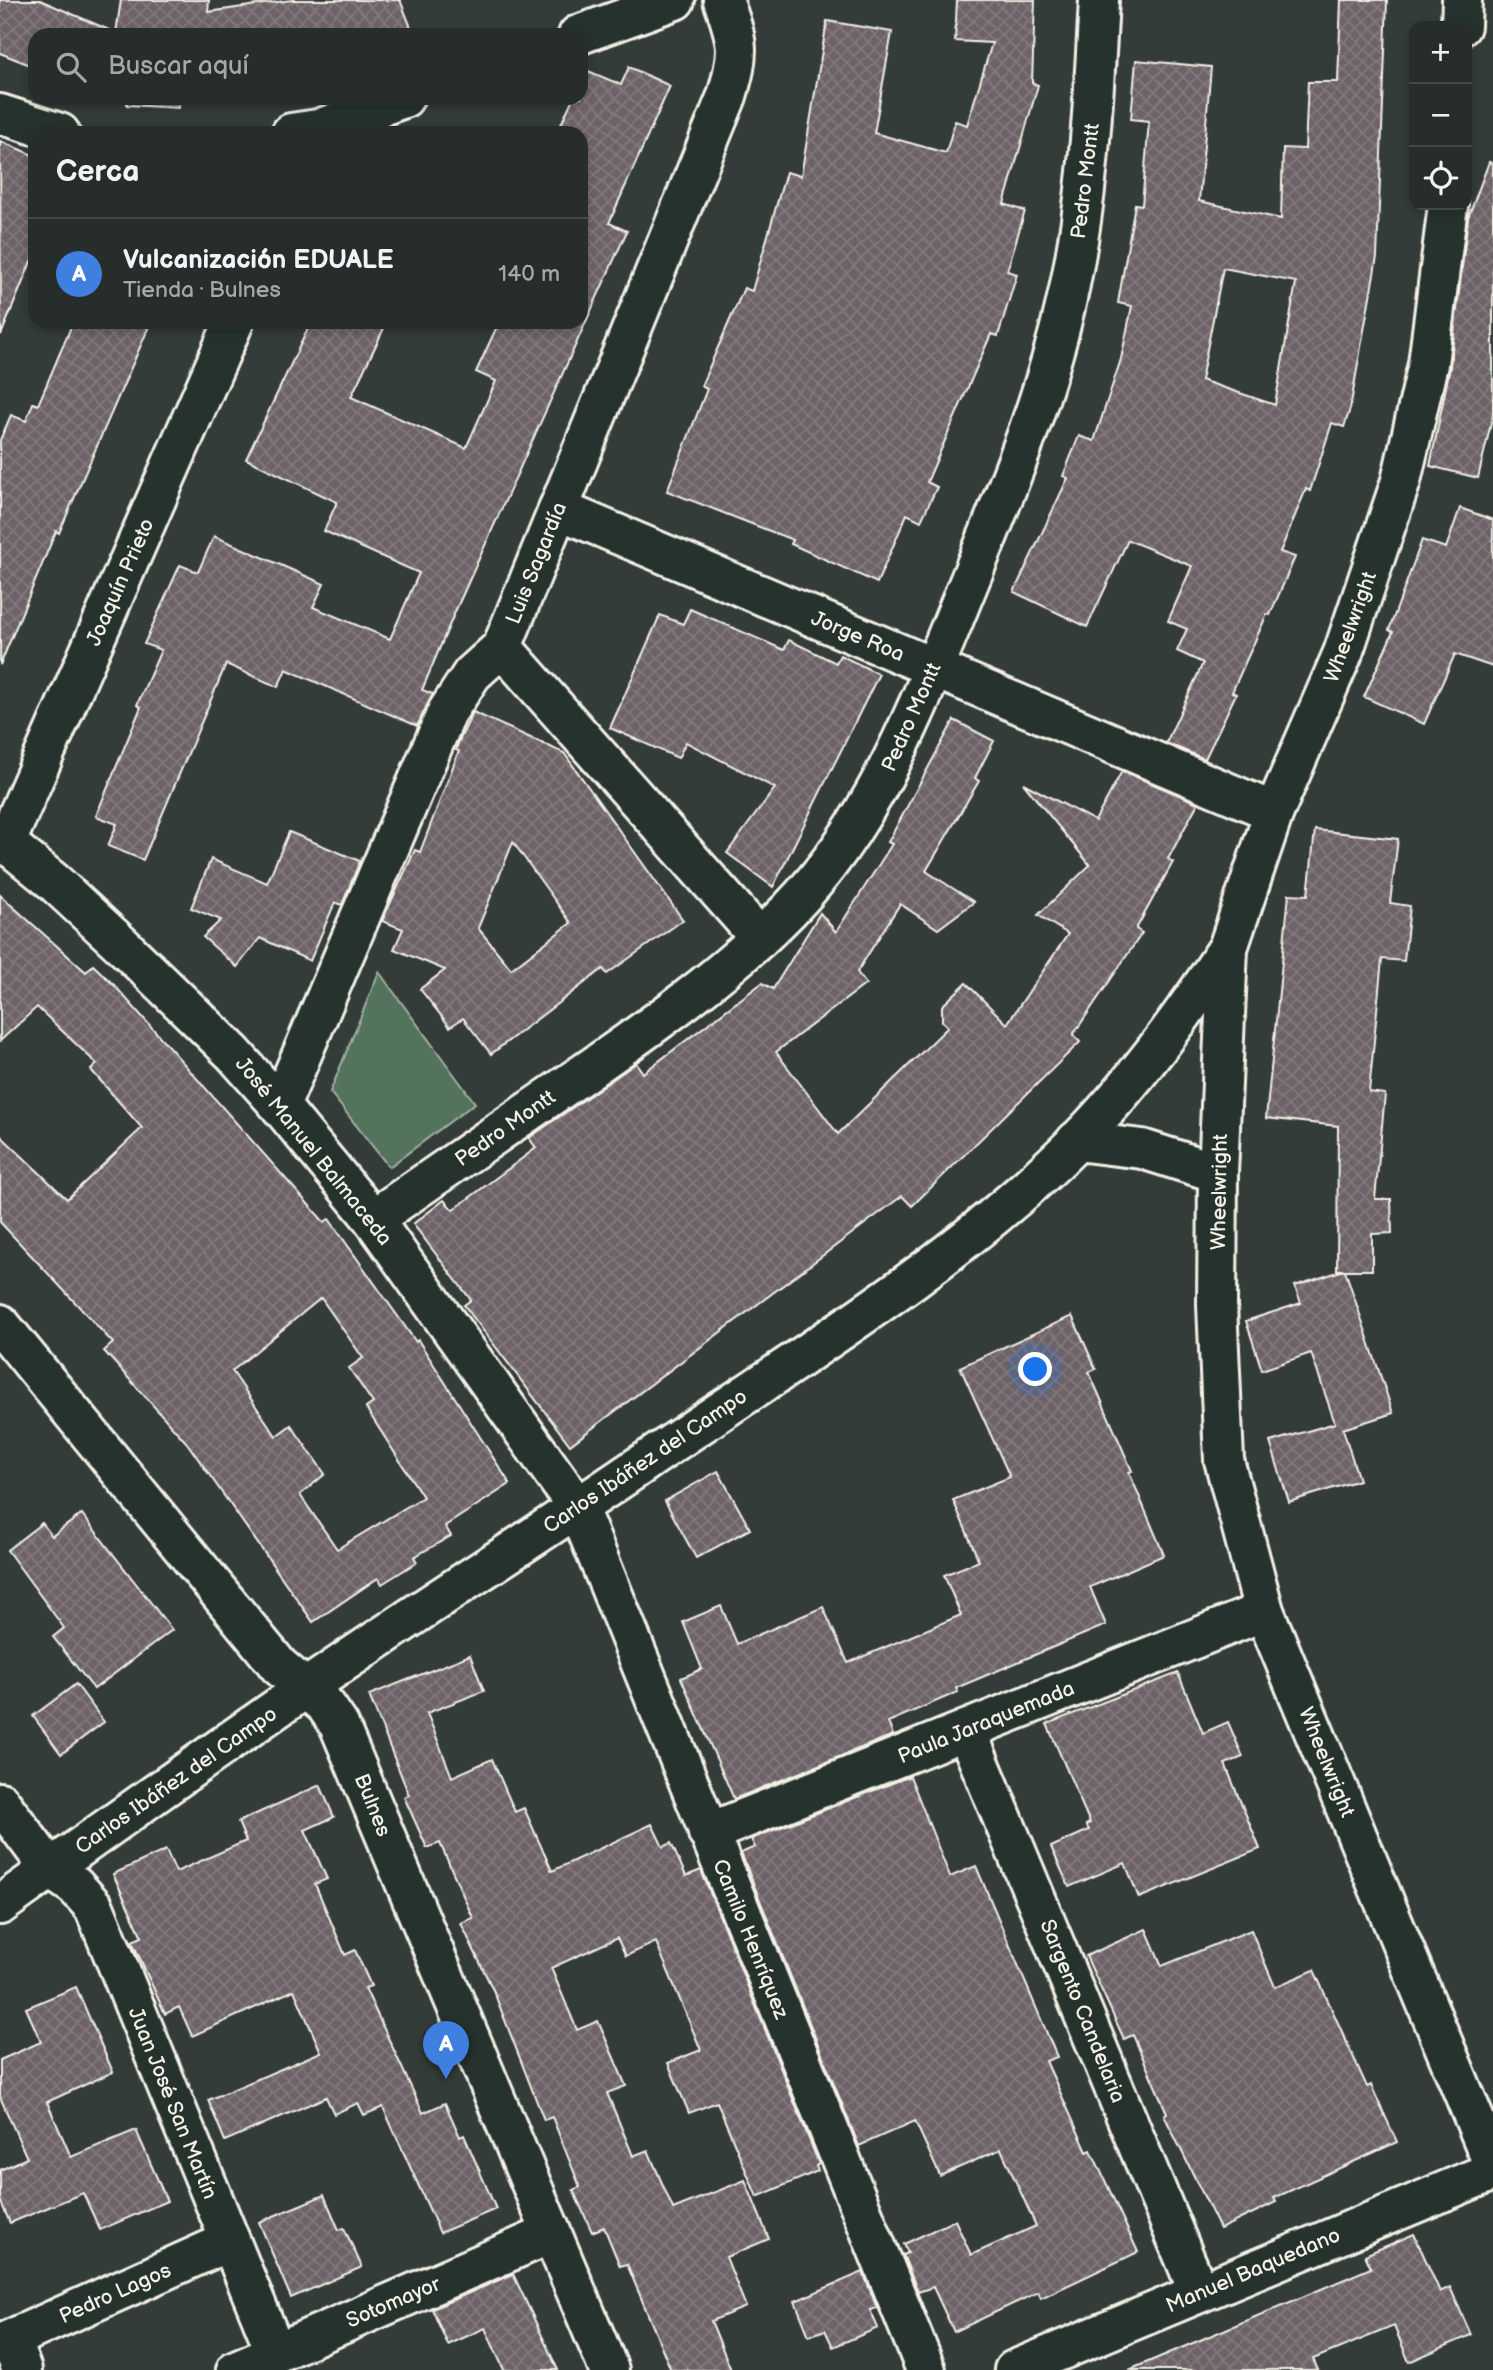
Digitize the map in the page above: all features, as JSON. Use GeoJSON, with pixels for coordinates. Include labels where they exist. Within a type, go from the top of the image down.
{"type":"FeatureCollection","features":[{"type":"Feature","properties":{"kind":"street"},"geometry":{"type":"LineString","coordinates":[[588,31],[675,0]]}},
{"type":"Feature","properties":{"kind":"street","name":"Luis Sagardía"},"geometry":{"type":"LineString","coordinates":[[280,1106],[447,712],[472,674],[502,647],[727,96],[738,53],[736,37],[723,0]]}},
{"type":"Feature","properties":{"kind":"street","name":"Pedro Montt"},"geometry":{"type":"LineString","coordinates":[[373,1219],[659,1021],[760,938],[821,874],[863,814],[890,766],[934,668],[1030,430],[1061,326],[1087,182],[1100,0]]}},
{"type":"Feature","properties":{"kind":"street"},"geometry":{"type":"LineString","coordinates":[[1461,21],[1462,0]]}},
{"type":"Feature","properties":{"kind":"street"},"geometry":{"type":"LineString","coordinates":[[325,126],[384,105]]}},
{"type":"Feature","properties":{"kind":"street"},"geometry":{"type":"LineString","coordinates":[[0,114],[38,126]]}},
{"type":"Feature","properties":{"kind":"street","name":"Wheelwright"},"geometry":{"type":"LineString","coordinates":[[1447,210],[1428,364],[1401,481],[1343,653],[1274,812],[1228,948],[1218,1173],[1217,1305],[1224,1460],[1264,1611],[1493,2164]]}},
{"type":"Feature","properties":{"kind":"street","name":"Joaquín Prieto"},"geometry":{"type":"LineString","coordinates":[[3,840],[230,329]]}},
{"type":"Feature","properties":{"kind":"street","name":"Jorge Roa"},"geometry":{"type":"LineString","coordinates":[[558,509],[1274,812]]}},
{"type":"Feature","properties":{"kind":"street"},"geometry":{"type":"LineString","coordinates":[[502,647],[760,938]]}},
{"type":"Feature","properties":{"kind":"street","name":"José Manuel Balmaceda"},"geometry":{"type":"LineString","coordinates":[[3,840],[124,947],[233,1053],[280,1106],[373,1219],[578,1508]]}},
{"type":"Feature","properties":{"kind":"street","name":"Carlos Ibáñez del Campo"},"geometry":{"type":"LineString","coordinates":[[0,1905],[304,1689],[578,1508],[890,1294],[989,1220],[1076,1141],[1170,1032],[1228,948]]}},
{"type":"Feature","properties":{"kind":"street"},"geometry":{"type":"LineString","coordinates":[[1076,1141],[1142,1149],[1218,1173]]}},
{"type":"Feature","properties":{"kind":"street","name":"Bulnes"},"geometry":{"type":"LineString","coordinates":[[0,1324],[279,1666],[326,1706],[349,1746],[550,2234],[609,2370]]}},
{"type":"Feature","properties":{"kind":"street","name":"Camilo Henríquez"},"geometry":{"type":"LineString","coordinates":[[578,1508],[926,2370]]}},
{"type":"Feature","properties":{"kind":"street","name":"Paula Jaraquemada"},"geometry":{"type":"LineString","coordinates":[[708,1833],[1264,1611]]}},
{"type":"Feature","properties":{"kind":"street","name":"Sargento Candelaria"},"geometry":{"type":"LineString","coordinates":[[966,1730],[1199,2293]]}},
{"type":"Feature","properties":{"kind":"street","name":"Juan José San Martín"},"geometry":{"type":"LineString","coordinates":[[0,1802],[50,1869],[75,1886],[94,1907],[276,2353]]}},
{"type":"Feature","properties":{"kind":"street","name":"Manuel Baquedano"},"geometry":{"type":"LineString","coordinates":[[1014,2370],[1493,2171]]}},
{"type":"Feature","properties":{"kind":"street","name":"Sotomayor"},"geometry":{"type":"LineString","coordinates":[[236,2370],[550,2234]]}},
{"type":"Feature","properties":{"kind":"street","name":"Pedro Lagos"},"geometry":{"type":"LineString","coordinates":[[11,2351],[230,2241]]}},
{"type":"Feature","properties":{"kind":"green space"},"geometry":{"type":"Polygon","coordinates":[[[379,972],[475,1103],[389,1167],[330,1092],[379,972]]]}},
{"type":"Feature","properties":{"kind":"building"},"geometry":{"type":"Polygon","coordinates":[[[0,0],[40,0],[104,28],[28,28],[28,64],[0,53],[0,0]]]}},
{"type":"Feature","properties":{"kind":"building"},"geometry":{"type":"Polygon","coordinates":[[[121,0],[209,0],[208,12],[292,0],[400,0],[411,28],[117,28],[121,0]]]}},
{"type":"Feature","properties":{"kind":"building"},"geometry":{"type":"Polygon","coordinates":[[[957,0],[1035,0],[1032,83],[1038,85],[1004,204],[1025,211],[1007,271],[1017,274],[998,336],[991,334],[927,482],[937,487],[921,521],[907,514],[877,583],[791,544],[793,540],[667,491],[707,389],[701,386],[744,288],[752,291],[786,172],[801,176],[827,21],[892,32],[874,133],[946,153],[955,121],[967,125],[992,43],[955,41],[957,0]]]}},
{"type":"Feature","properties":{"kind":"building"},"geometry":{"type":"Polygon","coordinates":[[[1341,0],[1387,0],[1377,257],[1350,409],[1344,427],[1332,423],[1310,491],[1306,489],[1280,552],[1295,557],[1232,692],[1236,694],[1205,759],[1166,743],[1203,663],[1177,651],[1187,629],[1168,621],[1192,566],[1128,540],[1087,627],[1014,592],[1068,478],[1063,476],[1079,436],[1094,441],[1121,359],[1132,306],[1118,303],[1135,204],[1142,205],[1149,121],[1131,119],[1136,60],[1211,67],[1199,201],[1281,219],[1283,148],[1305,149],[1308,82],[1338,82],[1341,0]],[[1223,268],[1201,380],[1275,405],[1296,282],[1223,268]]]}},
{"type":"Feature","properties":{"kind":"building"},"geometry":{"type":"Polygon","coordinates":[[[629,67],[670,86],[609,223],[627,231],[588,317],[588,126],[560,126],[570,105],[588,105],[588,71],[621,85],[629,67]]]}},
{"type":"Feature","properties":{"kind":"building"},"geometry":{"type":"Polygon","coordinates":[[[127,105],[179,105],[179,108],[127,105]]]}},
{"type":"Feature","properties":{"kind":"building"},"geometry":{"type":"Polygon","coordinates":[[[0,141],[28,153],[28,269],[1,335],[0,141]]]}},
{"type":"Feature","properties":{"kind":"building"},"geometry":{"type":"Polygon","coordinates":[[[1489,162],[1493,163],[1493,415],[1478,478],[1430,466],[1450,367],[1468,218],[1489,162]]]}},
{"type":"Feature","properties":{"kind":"building"},"geometry":{"type":"Polygon","coordinates":[[[70,329],[148,329],[59,533],[56,531],[0,665],[0,440],[11,415],[26,421],[33,403],[38,405],[70,329]]]}},
{"type":"Feature","properties":{"kind":"building"},"geometry":{"type":"Polygon","coordinates":[[[308,329],[384,329],[351,397],[466,448],[496,381],[476,372],[496,329],[583,329],[422,690],[433,694],[417,726],[286,669],[278,687],[226,664],[143,860],[108,846],[117,824],[96,816],[141,707],[137,705],[161,650],[144,644],[180,565],[198,572],[214,536],[324,584],[313,607],[390,639],[419,573],[324,531],[337,502],[246,459],[308,329]]]}},
{"type":"Feature","properties":{"kind":"building"},"geometry":{"type":"Polygon","coordinates":[[[1460,508],[1493,520],[1493,667],[1455,654],[1424,724],[1364,697],[1393,632],[1389,630],[1422,540],[1446,548],[1460,508]]]}},
{"type":"Feature","properties":{"kind":"building"},"geometry":{"type":"Polygon","coordinates":[[[690,609],[784,650],[789,640],[836,663],[840,655],[879,674],[773,887],[727,853],[775,788],[686,742],[678,758],[610,728],[660,615],[683,624],[690,609]]]}},
{"type":"Feature","properties":{"kind":"building"},"geometry":{"type":"Polygon","coordinates":[[[473,712],[564,753],[683,920],[607,974],[603,969],[491,1054],[463,1018],[450,1027],[420,989],[445,970],[394,949],[403,929],[382,921],[415,850],[420,852],[459,751],[456,750],[473,712]],[[513,842],[478,928],[511,969],[571,923],[513,842]]]}},
{"type":"Feature","properties":{"kind":"building"},"geometry":{"type":"Polygon","coordinates":[[[954,720],[994,741],[975,778],[979,781],[926,871],[974,902],[938,929],[900,904],[857,972],[866,984],[776,1052],[838,1134],[948,1027],[942,1021],[942,1006],[966,983],[1007,1024],[1068,934],[1038,915],[1090,865],[1023,783],[1095,821],[1122,771],[1198,803],[1168,859],[1173,862],[1136,929],[1142,933],[1073,1035],[1080,1042],[912,1206],[902,1196],[570,1445],[464,1305],[471,1300],[413,1224],[444,1200],[453,1210],[536,1148],[529,1138],[636,1063],[643,1073],[762,983],[773,989],[820,913],[836,932],[892,844],[888,842],[954,720]]]}},
{"type":"Feature","properties":{"kind":"building"},"geometry":{"type":"Polygon","coordinates":[[[1315,830],[1398,839],[1390,903],[1410,906],[1404,961],[1382,959],[1369,1092],[1385,1094],[1375,1199],[1391,1199],[1392,1233],[1372,1234],[1372,1270],[1345,1270],[1393,1413],[1343,1429],[1359,1480],[1289,1502],[1270,1442],[1335,1423],[1311,1353],[1262,1370],[1246,1321],[1301,1303],[1295,1286],[1344,1270],[1337,1270],[1338,1126],[1266,1118],[1289,894],[1308,895],[1315,830]]]}},
{"type":"Feature","properties":{"kind":"building"},"geometry":{"type":"Polygon","coordinates":[[[289,832],[360,861],[342,905],[335,902],[310,961],[260,938],[237,967],[203,937],[221,920],[191,908],[211,859],[267,883],[289,832]]]}},
{"type":"Feature","properties":{"kind":"building"},"geometry":{"type":"Polygon","coordinates":[[[0,895],[86,972],[93,965],[115,986],[324,1222],[329,1219],[416,1342],[418,1340],[510,1484],[445,1526],[451,1536],[414,1557],[417,1562],[382,1584],[378,1578],[313,1622],[187,1443],[104,1351],[113,1343],[0,1222],[0,1135],[67,1199],[142,1128],[91,1070],[97,1064],[37,1007],[0,1041],[0,895]],[[321,1298],[232,1371],[276,1436],[291,1425],[325,1474],[300,1495],[337,1549],[423,1497],[366,1408],[373,1403],[349,1368],[363,1358],[321,1298]]]}},
{"type":"Feature","properties":{"kind":"building"},"geometry":{"type":"Polygon","coordinates":[[[1072,1316],[1096,1369],[1089,1372],[1132,1471],[1129,1472],[1164,1555],[1090,1587],[1106,1625],[956,1688],[958,1692],[888,1722],[893,1735],[734,1799],[681,1678],[702,1669],[683,1622],[721,1606],[737,1644],[823,1607],[848,1663],[961,1615],[944,1575],[979,1561],[953,1500],[1010,1477],[960,1367],[1072,1316]]]}},
{"type":"Feature","properties":{"kind":"building"},"geometry":{"type":"Polygon","coordinates":[[[718,1471],[750,1529],[696,1558],[665,1501],[718,1471]]]}},
{"type":"Feature","properties":{"kind":"building"},"geometry":{"type":"Polygon","coordinates":[[[82,1514],[172,1630],[94,1689],[53,1637],[64,1628],[7,1550],[42,1523],[52,1536],[82,1514]]]}},
{"type":"Feature","properties":{"kind":"building"},"geometry":{"type":"Polygon","coordinates":[[[470,1655],[484,1691],[427,1713],[452,1777],[492,1759],[515,1812],[524,1808],[552,1871],[652,1824],[663,1847],[671,1843],[686,1876],[701,1870],[819,2164],[816,2166],[818,2171],[757,2197],[717,2102],[689,2113],[668,2063],[701,2050],[656,1942],[626,1956],[617,1938],[551,1968],[577,2030],[598,2021],[626,2086],[607,2093],[633,2156],[648,2150],[673,2209],[745,2180],[769,2239],[726,2257],[746,2307],[711,2321],[731,2370],[671,2370],[627,2264],[620,2266],[604,2227],[592,2232],[573,2190],[580,2187],[552,2117],[544,2120],[494,1992],[461,1923],[473,1918],[440,1843],[427,1848],[404,1797],[409,1795],[369,1695],[470,1655]]]}},
{"type":"Feature","properties":{"kind":"building"},"geometry":{"type":"Polygon","coordinates":[[[1178,1673],[1203,1733],[1228,1722],[1243,1757],[1225,1764],[1260,1849],[1139,1898],[1125,1863],[1069,1887],[1051,1847],[1089,1830],[1086,1825],[1090,1823],[1047,1724],[1178,1673]]]}},
{"type":"Feature","properties":{"kind":"building"},"geometry":{"type":"Polygon","coordinates":[[[76,1684],[104,1722],[61,1754],[33,1716],[76,1684]]]}},
{"type":"Feature","properties":{"kind":"building"},"geometry":{"type":"Polygon","coordinates":[[[910,1776],[950,1877],[976,1866],[1057,2057],[1046,2061],[1087,2152],[1091,2150],[1138,2252],[1041,2298],[1038,2292],[954,2332],[933,2287],[918,2292],[903,2255],[908,2253],[904,2244],[955,2220],[971,2255],[1036,2226],[1001,2149],[940,2176],[915,2121],[859,2146],[741,1853],[755,1847],[751,1839],[910,1776]]]}},
{"type":"Feature","properties":{"kind":"building"},"geometry":{"type":"Polygon","coordinates":[[[320,1785],[334,1817],[305,1830],[327,1879],[315,1884],[345,1955],[355,1950],[371,1986],[365,1988],[423,2113],[445,2103],[460,2137],[464,2135],[496,2209],[440,2233],[383,2107],[364,2115],[358,2103],[334,2114],[326,2097],[225,2141],[208,2100],[321,2052],[294,1990],[192,2036],[179,2007],[165,2014],[132,1941],[142,1937],[113,1874],[166,1850],[176,1872],[246,1841],[238,1822],[320,1785]]]}},
{"type":"Feature","properties":{"kind":"building"},"geometry":{"type":"Polygon","coordinates":[[[1146,1929],[1162,1966],[1251,1930],[1275,1987],[1314,1970],[1367,2087],[1371,2085],[1397,2142],[1274,2198],[1276,2202],[1220,2229],[1164,2115],[1167,2113],[1133,2035],[1124,2039],[1086,1956],[1146,1929]]]}},
{"type":"Feature","properties":{"kind":"building"},"geometry":{"type":"Polygon","coordinates":[[[76,1987],[113,2072],[47,2102],[71,2157],[136,2130],[167,2201],[100,2230],[83,2193],[10,2223],[0,2200],[0,2170],[27,2158],[0,2097],[0,2060],[41,2042],[26,2008],[76,1987]]]}},
{"type":"Feature","properties":{"kind":"building"},"geometry":{"type":"Polygon","coordinates":[[[324,2195],[339,2230],[344,2228],[362,2267],[291,2298],[259,2222],[324,2195]]]}},
{"type":"Feature","properties":{"kind":"building"},"geometry":{"type":"Polygon","coordinates":[[[1414,2234],[1440,2292],[1450,2287],[1471,2335],[1409,2362],[1394,2326],[1313,2359],[1318,2370],[1129,2370],[1371,2268],[1365,2255],[1414,2234]]]}},
{"type":"Feature","properties":{"kind":"building"},"geometry":{"type":"Polygon","coordinates":[[[863,2272],[877,2308],[870,2310],[878,2328],[833,2347],[825,2330],[809,2336],[795,2301],[863,2272]]]}},
{"type":"Feature","properties":{"kind":"building"},"geometry":{"type":"Polygon","coordinates":[[[513,2274],[558,2370],[504,2370],[485,2328],[448,2345],[432,2309],[513,2274]]]}},
{"type":"Feature","properties":{"kind":"place","name":"Vulcanización EDUALE"},"geometry":{"type":"Point","coordinates":[446,2079]}}]}
